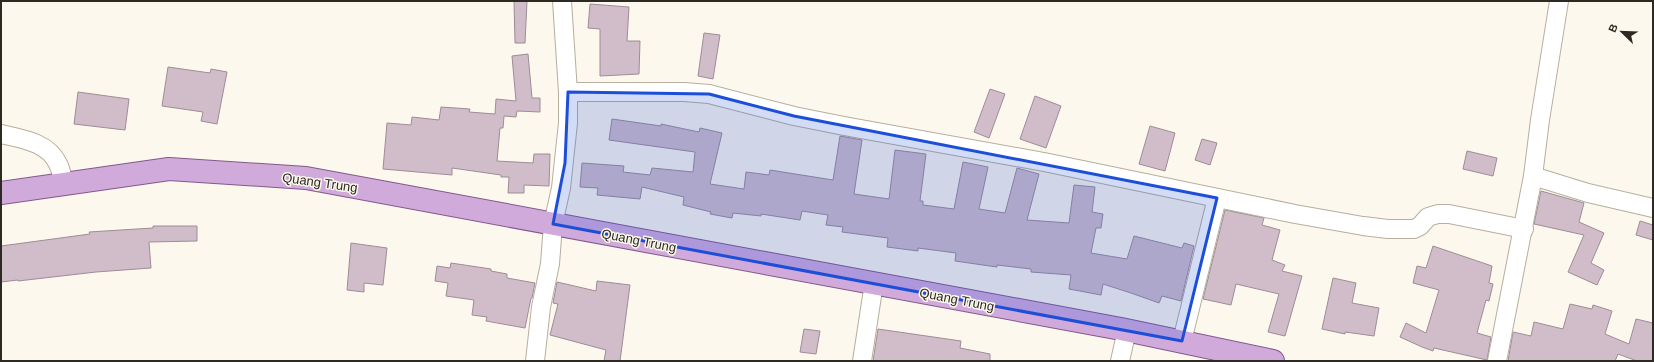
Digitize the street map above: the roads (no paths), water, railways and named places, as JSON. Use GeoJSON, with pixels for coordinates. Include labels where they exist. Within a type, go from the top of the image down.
{"type":"FeatureCollection","features":[{"type":"Feature","properties":{"kind":"main road","name":"Quang Trung"},"geometry":{"type":"LineString","coordinates":[[1,193],[64,182],[169,169],[306,178],[1127,330],[1273,361]]}},
{"type":"Feature","properties":{"kind":"street"},"geometry":{"type":"LineString","coordinates":[[536,361],[541,307],[550,264],[553,224],[565,164],[568,123],[568,92],[562,1]]}},
{"type":"Feature","properties":{"kind":"street"},"geometry":{"type":"LineString","coordinates":[[1497,361],[1524,229],[1559,1]]}},
{"type":"Feature","properties":{"kind":"street"},"geometry":{"type":"LineString","coordinates":[[568,92],[684,92],[709,94],[794,116],[895,136],[1044,162],[1295,214],[1388,229],[1414,229],[1420,226],[1428,217],[1438,214],[1449,214],[1507,227],[1524,229]]}},
{"type":"Feature","properties":{"kind":"street"},"geometry":{"type":"LineString","coordinates":[[1,134],[26,140],[47,148],[58,164],[64,182]]}},
{"type":"Feature","properties":{"kind":"street"},"geometry":{"type":"LineString","coordinates":[[1533,176],[1588,193],[1653,208]]}},
{"type":"Feature","properties":{"kind":"street"},"geometry":{"type":"LineString","coordinates":[[1182,341],[1217,198]]}},
{"type":"Feature","properties":{"kind":"street"},"geometry":{"type":"LineString","coordinates":[[862,361],[874,283]]}},
{"type":"Feature","properties":{"kind":"street"},"geometry":{"type":"LineString","coordinates":[[1120,361],[1127,330]]}}]}
